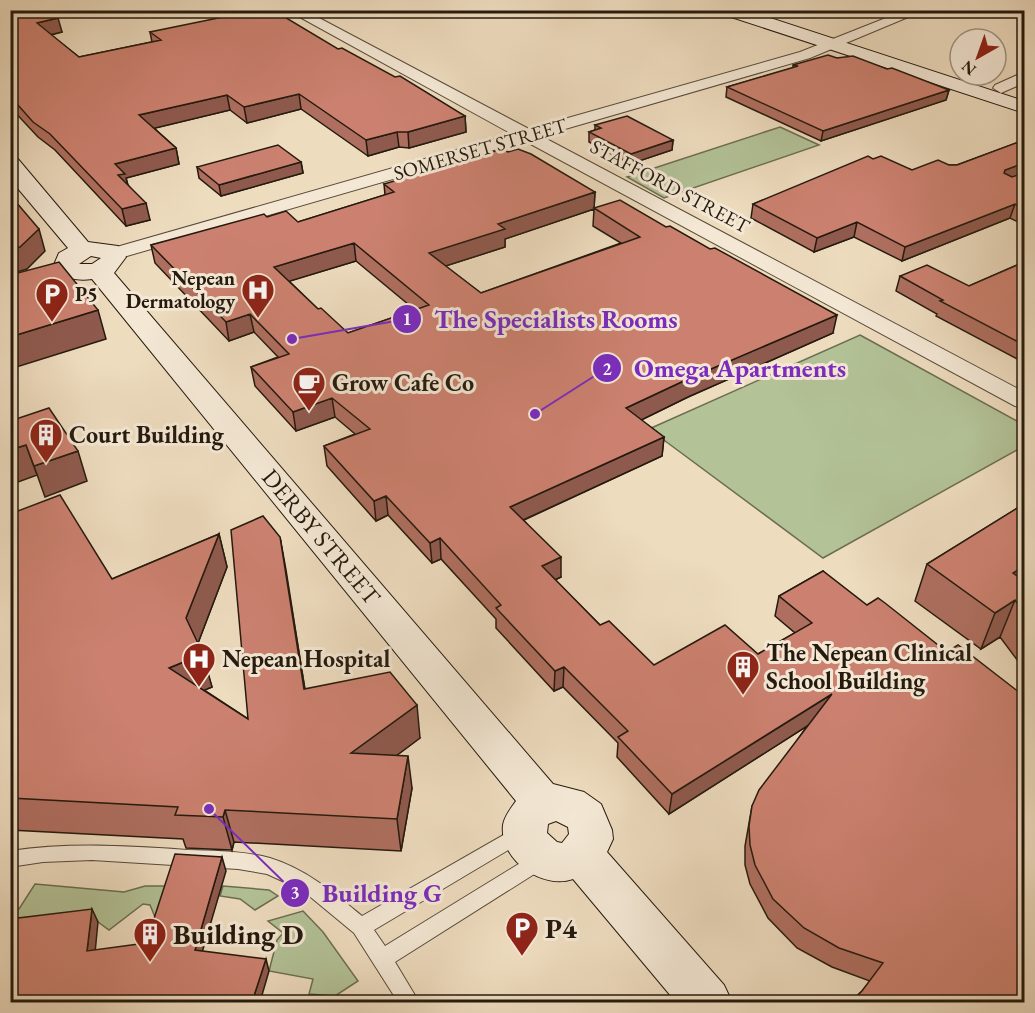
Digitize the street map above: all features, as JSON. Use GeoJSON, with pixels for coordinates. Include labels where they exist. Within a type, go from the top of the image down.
{"type":"FeatureCollection","features":[{"type":"Feature","properties":{"kind":"street","name":"STAFFORD STREET"},"geometry":{"type":"LineString","coordinates":[[293,10],[1024,401]]}},
{"type":"Feature","properties":{"kind":"street"},"geometry":{"type":"LineString","coordinates":[[728,10],[948,72]]}},
{"type":"Feature","properties":{"kind":"street"},"geometry":{"type":"LineString","coordinates":[[758,10],[840,42],[994,91],[1024,96]]}},
{"type":"Feature","properties":{"kind":"street","name":"SOMERSET STREET"},"geometry":{"type":"LineString","coordinates":[[81,263],[840,42],[919,10]]}},
{"type":"Feature","properties":{"kind":"street"},"geometry":{"type":"LineString","coordinates":[[994,91],[1024,77]]}},
{"type":"Feature","properties":{"kind":"street"},"geometry":{"type":"LineString","coordinates":[[986,87],[1024,107]]}},
{"type":"Feature","properties":{"kind":"street","name":"DERBY STREET"},"geometry":{"type":"LineString","coordinates":[[10,164],[81,263],[548,837],[707,1002]]}},
{"type":"Feature","properties":{"kind":"lane"},"geometry":{"type":"LineString","coordinates":[[361,927],[548,837]]}},
{"type":"Feature","properties":{"kind":"lane"},"geometry":{"type":"LineString","coordinates":[[382,959],[548,837]]}},
{"type":"Feature","properties":{"kind":"lane"},"geometry":{"type":"LineString","coordinates":[[10,859],[44,854],[92,852],[238,861],[269,866],[309,884],[361,927],[409,1002]]}},
{"type":"Feature","properties":{"kind":"green space"},"geometry":{"type":"Polygon","coordinates":[[[780,127],[819,145],[664,198],[627,177],[780,127]]]}},
{"type":"Feature","properties":{"kind":"green space"},"geometry":{"type":"Polygon","coordinates":[[[860,335],[1024,425],[1024,446],[823,558],[649,429],[860,335]]]}},
{"type":"Feature","properties":{"kind":"green space"},"geometry":{"type":"Polygon","coordinates":[[[35,884],[124,892],[145,886],[167,886],[155,917],[150,905],[143,904],[109,930],[98,922],[11,933],[10,910],[19,909],[35,884]]]}},
{"type":"Feature","properties":{"kind":"green space"},"geometry":{"type":"Polygon","coordinates":[[[223,886],[269,890],[278,896],[255,910],[240,899],[220,896],[223,886]]]}},
{"type":"Feature","properties":{"kind":"green space"},"geometry":{"type":"Polygon","coordinates":[[[303,911],[323,932],[358,981],[335,996],[309,994],[313,979],[269,971],[277,940],[283,933],[268,921],[303,911]]]}},
{"type":"Feature","properties":{"kind":"building"},"geometry":{"type":"Polygon","coordinates":[[[10,10],[49,10],[58,18],[37,23],[79,57],[161,40],[150,32],[257,10],[273,10],[338,49],[342,48],[395,77],[400,76],[465,116],[408,132],[397,132],[366,140],[299,94],[244,107],[227,95],[139,115],[176,148],[115,164],[125,174],[118,175],[146,203],[122,209],[50,134],[33,122],[10,96],[10,10]]]}},
{"type":"Feature","properties":{"kind":"building"},"geometry":{"type":"Polygon","coordinates":[[[828,55],[837,58],[853,56],[949,90],[823,131],[727,87],[828,55]]]}},
{"type":"Feature","properties":{"kind":"building"},"geometry":{"type":"Polygon","coordinates":[[[627,116],[673,140],[631,154],[589,132],[601,128],[595,125],[627,116]]]}},
{"type":"Feature","properties":{"kind":"building"},"geometry":{"type":"Polygon","coordinates":[[[1024,140],[1024,163],[1005,170],[1004,173],[1012,177],[1024,173],[1024,209],[1015,204],[905,247],[857,222],[817,238],[753,204],[868,156],[873,159],[881,156],[912,170],[938,160],[949,165],[957,165],[1024,140]]]}},
{"type":"Feature","properties":{"kind":"building"},"geometry":{"type":"Polygon","coordinates":[[[278,145],[301,162],[219,185],[197,167],[278,145]]]}},
{"type":"Feature","properties":{"kind":"building"},"geometry":{"type":"Polygon","coordinates":[[[502,149],[508,152],[518,149],[531,154],[595,192],[498,224],[505,229],[429,253],[481,293],[640,237],[594,208],[620,200],[666,227],[670,226],[710,249],[715,248],[837,315],[626,408],[664,437],[510,507],[561,557],[542,566],[600,625],[609,621],[654,665],[725,625],[758,654],[812,623],[779,596],[823,571],[867,605],[878,598],[947,652],[958,645],[1024,696],[1024,1002],[851,1002],[883,963],[839,948],[804,928],[773,899],[755,865],[750,845],[749,826],[752,806],[759,790],[832,694],[672,794],[618,737],[628,731],[564,667],[555,671],[496,608],[501,605],[440,538],[430,543],[386,496],[374,501],[324,446],[370,429],[332,398],[293,412],[251,367],[289,354],[250,314],[226,322],[151,245],[264,214],[267,217],[286,211],[298,222],[394,192],[384,184],[502,149]],[[354,243],[274,267],[318,309],[321,308],[348,333],[429,305],[354,243]]]}},
{"type":"Feature","properties":{"kind":"building"},"geometry":{"type":"Polygon","coordinates":[[[10,195],[39,229],[20,247],[10,250],[10,195]]]}},
{"type":"Feature","properties":{"kind":"building"},"geometry":{"type":"Polygon","coordinates":[[[59,262],[98,310],[10,337],[10,275],[59,262]]]}},
{"type":"Feature","properties":{"kind":"building"},"geometry":{"type":"Polygon","coordinates":[[[1024,262],[1024,345],[940,301],[943,300],[900,276],[927,265],[969,286],[1024,262]]]}},
{"type":"Feature","properties":{"kind":"building"},"geometry":{"type":"Polygon","coordinates":[[[49,408],[78,451],[34,466],[26,445],[10,450],[10,421],[49,408]]]}},
{"type":"Feature","properties":{"kind":"building"},"geometry":{"type":"Polygon","coordinates":[[[60,495],[112,579],[219,534],[186,618],[203,654],[169,668],[248,719],[231,530],[263,516],[280,537],[304,689],[390,672],[417,705],[351,753],[408,756],[397,819],[225,810],[223,817],[175,815],[178,807],[10,798],[10,514],[60,495]]]}},
{"type":"Feature","properties":{"kind":"building"},"geometry":{"type":"Polygon","coordinates":[[[1024,504],[1024,566],[1013,573],[1024,581],[1024,613],[1015,600],[995,613],[927,564],[1024,504]]]}},
{"type":"Feature","properties":{"kind":"building","name":"Building D"},"geometry":{"type":"Polygon","coordinates":[[[175,854],[222,857],[195,950],[266,959],[252,1002],[10,1002],[10,919],[92,909],[87,951],[146,943],[175,854]]]}},
{"type":"Feature","properties":{"kind":"place","name":"Nepean Dermatology"},"geometry":{"type":"Point","coordinates":[258,319]}},
{"type":"Feature","properties":{"kind":"place","name":"P5"},"geometry":{"type":"Point","coordinates":[52,323]}},
{"type":"Feature","properties":{"kind":"place","name":"The Specialists Rooms"},"geometry":{"type":"Point","coordinates":[292,339]}},
{"type":"Feature","properties":{"kind":"place","name":"Grow Cafe Co"},"geometry":{"type":"Point","coordinates":[309,412]}},
{"type":"Feature","properties":{"kind":"place","name":"Omega Apartments"},"geometry":{"type":"Point","coordinates":[535,414]}},
{"type":"Feature","properties":{"kind":"place","name":"Court Building"},"geometry":{"type":"Point","coordinates":[46,464]}},
{"type":"Feature","properties":{"kind":"place","name":"Nepean Hospital"},"geometry":{"type":"Point","coordinates":[199,688]}},
{"type":"Feature","properties":{"kind":"place","name":"The Nepean Clinical School Building"},"geometry":{"type":"Point","coordinates":[743,696]}},
{"type":"Feature","properties":{"kind":"place","name":"Building G"},"geometry":{"type":"Point","coordinates":[209,809]}},
{"type":"Feature","properties":{"kind":"place","name":"P4"},"geometry":{"type":"Point","coordinates":[522,957]}},
{"type":"Feature","properties":{"kind":"place","name":"Building D"},"geometry":{"type":"Point","coordinates":[150,963]}}]}
